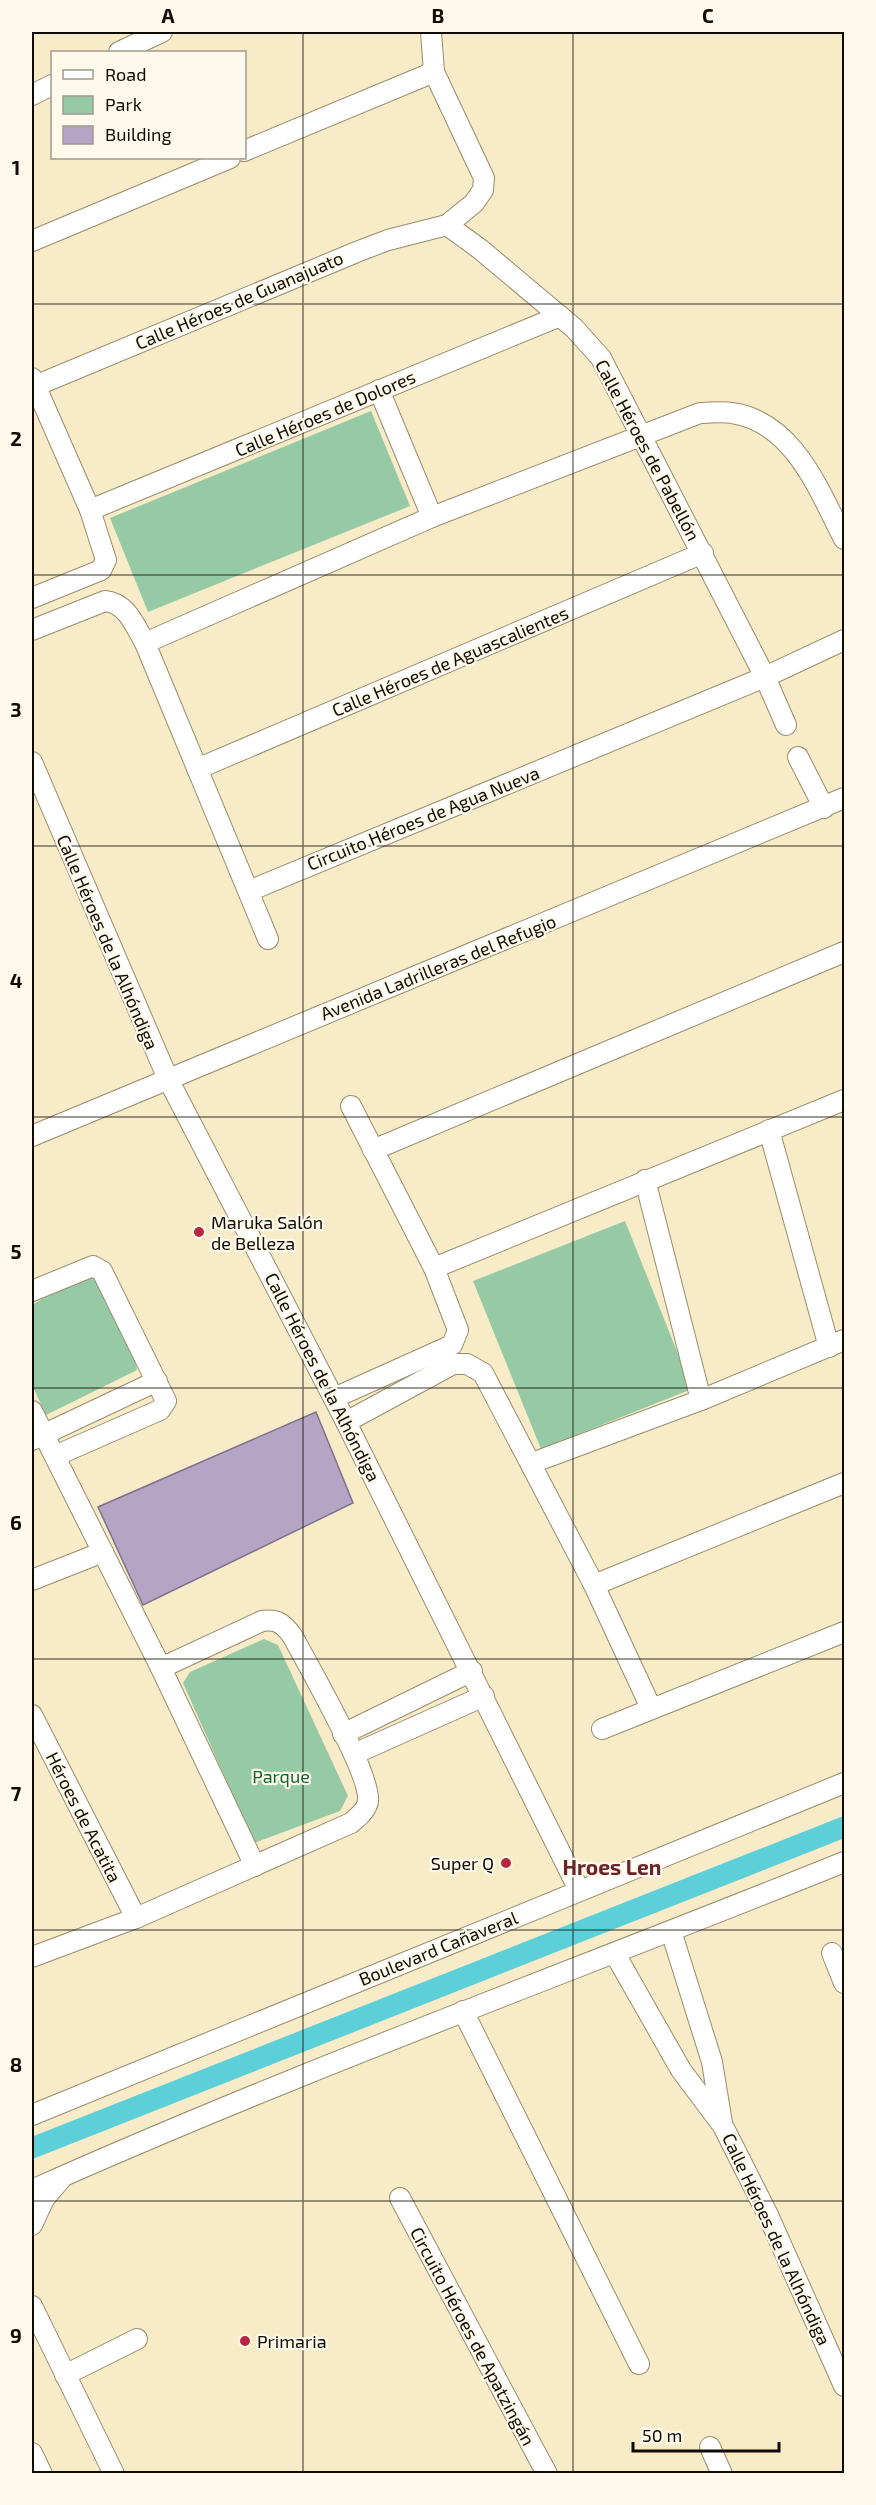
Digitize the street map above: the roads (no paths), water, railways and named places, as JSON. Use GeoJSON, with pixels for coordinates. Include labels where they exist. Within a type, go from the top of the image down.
{"type":"FeatureCollection","features":[{"type":"Feature","properties":{"kind":"street"},"geometry":{"type":"LineString","coordinates":[[121,51],[162,32]]}},
{"type":"Feature","properties":{"kind":"street"},"geometry":{"type":"LineString","coordinates":[[431,32],[434,72],[484,178],[483,190],[474,203],[447,225]]}},
{"type":"Feature","properties":{"kind":"street"},"geometry":{"type":"LineString","coordinates":[[246,150],[434,72]]}},
{"type":"Feature","properties":{"kind":"street"},"geometry":{"type":"LineString","coordinates":[[32,95],[51,86]]}},
{"type":"Feature","properties":{"kind":"street"},"geometry":{"type":"LineString","coordinates":[[32,241],[228,159]]}},
{"type":"Feature","properties":{"kind":"street","name":"Calle Héroes de Pabellón"},"geometry":{"type":"LineString","coordinates":[[447,225],[480,249],[560,316],[588,341],[602,358],[765,677],[786,725]]}},
{"type":"Feature","properties":{"kind":"street","name":"Calle Héroes de Guanajuato"},"geometry":{"type":"LineString","coordinates":[[33,382],[388,240],[447,225]]}},
{"type":"Feature","properties":{"kind":"street","name":"Calle Héroes de Dolores"},"geometry":{"type":"LineString","coordinates":[[90,510],[560,316]]}},
{"type":"Feature","properties":{"kind":"street"},"geometry":{"type":"LineString","coordinates":[[32,598],[101,570],[106,560],[90,510],[33,382]]}},
{"type":"Feature","properties":{"kind":"street"},"geometry":{"type":"LineString","coordinates":[[379,390],[432,517]]}},
{"type":"Feature","properties":{"kind":"street"},"geometry":{"type":"LineString","coordinates":[[145,643],[432,517],[700,413],[731,412],[763,424],[779,436],[804,463],[844,539]]}},
{"type":"Feature","properties":{"kind":"street","name":"Calle Héroes de Aguascalientes"},"geometry":{"type":"LineString","coordinates":[[197,769],[703,554]]}},
{"type":"Feature","properties":{"kind":"street"},"geometry":{"type":"LineString","coordinates":[[32,630],[105,601],[114,602],[129,614],[145,643],[268,939]]}},
{"type":"Feature","properties":{"kind":"street","name":"Circuito Héroes de Agua Nueva"},"geometry":{"type":"LineString","coordinates":[[249,891],[765,677],[844,640]]}},
{"type":"Feature","properties":{"kind":"street"},"geometry":{"type":"LineString","coordinates":[[798,757],[824,808]]}},
{"type":"Feature","properties":{"kind":"street","name":"Calle Héroes de la Alhóndiga"},"geometry":{"type":"LineString","coordinates":[[32,762],[168,1079],[334,1398],[472,1671],[579,1890]]}},
{"type":"Feature","properties":{"kind":"street","name":"Avenida Ladrilleras del Refugio"},"geometry":{"type":"LineString","coordinates":[[32,1136],[844,798]]}},
{"type":"Feature","properties":{"kind":"street"},"geometry":{"type":"LineString","coordinates":[[373,1150],[844,952]]}},
{"type":"Feature","properties":{"kind":"street"},"geometry":{"type":"LineString","coordinates":[[434,1268],[844,1100]]}},
{"type":"Feature","properties":{"kind":"street"},"geometry":{"type":"LineString","coordinates":[[334,1398],[452,1345],[456,1340],[458,1330],[434,1268],[351,1106]]}},
{"type":"Feature","properties":{"kind":"street"},"geometry":{"type":"LineString","coordinates":[[532,1463],[701,1400],[837,1343],[769,1130]]}},
{"type":"Feature","properties":{"kind":"street"},"geometry":{"type":"LineString","coordinates":[[645,1180],[701,1400]]}},
{"type":"Feature","properties":{"kind":"street"},"geometry":{"type":"LineString","coordinates":[[32,1291],[93,1266],[102,1271],[165,1401],[163,1407],[55,1456]]}},
{"type":"Feature","properties":{"kind":"street"},"geometry":{"type":"LineString","coordinates":[[346,1422],[453,1364],[467,1364],[483,1373],[594,1585],[651,1708]]}},
{"type":"Feature","properties":{"kind":"street"},"geometry":{"type":"LineString","coordinates":[[38,1438],[156,1381]]}},
{"type":"Feature","properties":{"kind":"street"},"geometry":{"type":"LineString","coordinates":[[32,1412],[38,1438],[55,1456],[161,1668],[255,1866]]}},
{"type":"Feature","properties":{"kind":"street"},"geometry":{"type":"LineString","coordinates":[[594,1585],[844,1483]]}},
{"type":"Feature","properties":{"kind":"street"},"geometry":{"type":"LineString","coordinates":[[32,1580],[103,1552]]}},
{"type":"Feature","properties":{"kind":"street"},"geometry":{"type":"LineString","coordinates":[[32,1957],[136,1918],[351,1823],[360,1815],[368,1801],[354,1754],[293,1637],[277,1620],[262,1621],[161,1668]]}},
{"type":"Feature","properties":{"kind":"street"},"geometry":{"type":"LineString","coordinates":[[602,1729],[844,1632]]}},
{"type":"Feature","properties":{"kind":"street"},"geometry":{"type":"LineString","coordinates":[[343,1734],[472,1671]]}},
{"type":"Feature","properties":{"kind":"street"},"geometry":{"type":"LineString","coordinates":[[354,1754],[484,1696]]}},
{"type":"Feature","properties":{"kind":"street","name":"Héroes de Acatita"},"geometry":{"type":"LineString","coordinates":[[32,1715],[136,1918]]}},
{"type":"Feature","properties":{"kind":"street","name":"Boulevard Cañaveral"},"geometry":{"type":"LineString","coordinates":[[32,2115],[844,1783]]}},
{"type":"Feature","properties":{"kind":"street"},"geometry":{"type":"LineString","coordinates":[[32,2190],[463,2011],[615,1954],[844,1862]]}},
{"type":"Feature","properties":{"kind":"street","name":"Calle Héroes de la Alhóndiga"},"geometry":{"type":"LineString","coordinates":[[671,1931],[712,2062],[723,2126]]}},
{"type":"Feature","properties":{"kind":"street"},"geometry":{"type":"LineString","coordinates":[[832,1953],[844,1983]]}},
{"type":"Feature","properties":{"kind":"street","name":"Calle Héroes de la Alhóndiga"},"geometry":{"type":"LineString","coordinates":[[615,1954],[681,2070],[723,2126],[773,2225],[844,2386]]}},
{"type":"Feature","properties":{"kind":"street"},"geometry":{"type":"LineString","coordinates":[[463,2011],[639,2364]]}},
{"type":"Feature","properties":{"kind":"street"},"geometry":{"type":"LineString","coordinates":[[32,2225],[44,2199],[64,2176]]}},
{"type":"Feature","properties":{"kind":"street","name":"Circuito Héroes de Apatzingán"},"geometry":{"type":"LineString","coordinates":[[400,2198],[547,2474]]}},
{"type":"Feature","properties":{"kind":"street"},"geometry":{"type":"LineString","coordinates":[[32,2306],[114,2474]]}},
{"type":"Feature","properties":{"kind":"street"},"geometry":{"type":"LineString","coordinates":[[65,2375],[137,2339]]}},
{"type":"Feature","properties":{"kind":"street"},"geometry":{"type":"LineString","coordinates":[[710,2447],[722,2474]]}},
{"type":"Feature","properties":{"kind":"street"},"geometry":{"type":"LineString","coordinates":[[32,2453],[42,2474]]}},
{"type":"Feature","properties":{"kind":"waterway"},"geometry":{"type":"LineString","coordinates":[[32,2148],[844,1827]]}},
{"type":"Feature","properties":{"kind":"place","name":"Maruka Salón de Belleza"},"geometry":{"type":"Point","coordinates":[199,1232]}},
{"type":"Feature","properties":{"kind":"place","name":"Super Q"},"geometry":{"type":"Point","coordinates":[506,1863]}},
{"type":"Feature","properties":{"kind":"place","name":"Primaria"},"geometry":{"type":"Point","coordinates":[245,2341]}},
{"type":"Feature","properties":{"kind":"district","name":"Hroes Len"},"geometry":{"type":"Point","coordinates":[612,1866]}},
{"type":"Feature","properties":{"kind":"park label","name":"Parque"},"geometry":{"type":"Point","coordinates":[281,1776]}}]}
